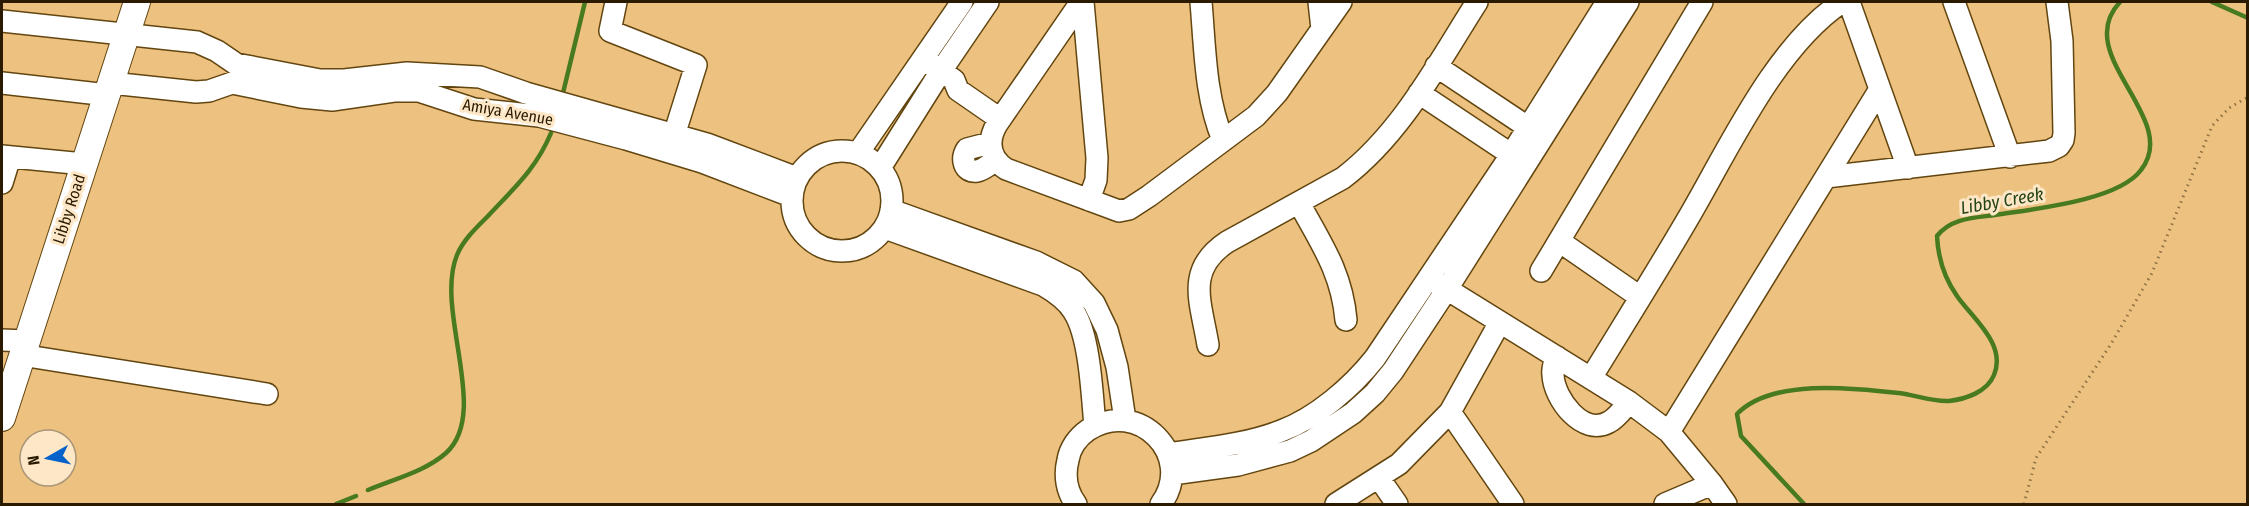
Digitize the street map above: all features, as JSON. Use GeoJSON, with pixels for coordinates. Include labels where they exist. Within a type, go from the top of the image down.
{"type":"FeatureCollection","features":[{"type":"Feature","properties":{"kind":"main road","name":"Libby Road"},"geometry":{"type":"LineString","coordinates":[[2,418],[16,346],[84,164],[137,2]]}},
{"type":"Feature","properties":{"kind":"street"},"geometry":{"type":"LineString","coordinates":[[616,2],[610,31],[696,65],[672,142]]}},
{"type":"Feature","properties":{"kind":"street"},"geometry":{"type":"LineString","coordinates":[[858,153],[962,2]]}},
{"type":"Feature","properties":{"kind":"street"},"geometry":{"type":"LineString","coordinates":[[880,168],[921,104],[947,75],[988,2]]}},
{"type":"Feature","properties":{"kind":"street"},"geometry":{"type":"LineString","coordinates":[[1082,2],[993,130],[993,152],[1006,169],[1119,211],[1129,209],[1256,116],[1272,99],[1341,2]]}},
{"type":"Feature","properties":{"kind":"street"},"geometry":{"type":"LineString","coordinates":[[1082,2],[1098,164],[1096,180],[1089,200]]}},
{"type":"Feature","properties":{"kind":"street"},"geometry":{"type":"LineString","coordinates":[[1200,2],[1210,96],[1216,125],[1223,140]]}},
{"type":"Feature","properties":{"kind":"street"},"geometry":{"type":"LineString","coordinates":[[1319,2],[1322,29]]}},
{"type":"Feature","properties":{"kind":"street"},"geometry":{"type":"LineString","coordinates":[[1208,345],[1199,282],[1206,260],[1227,242],[1343,178],[1377,149],[1419,93],[1477,2]]}},
{"type":"Feature","properties":{"kind":"street"},"geometry":{"type":"LineString","coordinates":[[1536,133],[1607,2]]}},
{"type":"Feature","properties":{"kind":"street"},"geometry":{"type":"LineString","coordinates":[[1170,464],[1264,459],[1290,452],[1353,413],[1375,393],[1393,371],[1447,289],[1536,133],[1628,2]]}},
{"type":"Feature","properties":{"kind":"street"},"geometry":{"type":"LineString","coordinates":[[1541,271],[1702,2]]}},
{"type":"Feature","properties":{"kind":"street"},"geometry":{"type":"LineString","coordinates":[[1591,378],[1746,118],[1783,62],[1811,25],[1842,2]]}},
{"type":"Feature","properties":{"kind":"street"},"geometry":{"type":"LineString","coordinates":[[1849,2],[1908,168]]}},
{"type":"Feature","properties":{"kind":"street"},"geometry":{"type":"LineString","coordinates":[[1954,2],[2010,157]]}},
{"type":"Feature","properties":{"kind":"street"},"geometry":{"type":"LineString","coordinates":[[1826,177],[2010,157],[2055,149],[2063,140],[2062,41],[2057,2]]}},
{"type":"Feature","properties":{"kind":"street","name":"Amiya Avenue"},"geometry":{"type":"LineString","coordinates":[[2,21],[197,42],[217,51],[234,74],[301,97],[332,100],[394,91],[419,91],[474,109],[539,116],[672,142]]}},
{"type":"Feature","properties":{"kind":"street"},"geometry":{"type":"LineString","coordinates":[[1052,44],[1088,51]]}},
{"type":"Feature","properties":{"kind":"street"},"geometry":{"type":"LineString","coordinates":[[923,59],[947,75],[964,80],[1004,114]]}},
{"type":"Feature","properties":{"kind":"street"},"geometry":{"type":"LineString","coordinates":[[1436,66],[1536,133]]}},
{"type":"Feature","properties":{"kind":"street","name":"Amiya Avenue"},"geometry":{"type":"LineString","coordinates":[[2,83],[196,92],[209,91],[234,74],[320,80],[344,80],[407,73],[480,77],[672,142],[794,187]]}},
{"type":"Feature","properties":{"kind":"street"},"geometry":{"type":"LineString","coordinates":[[1669,432],[1880,89]]}},
{"type":"Feature","properties":{"kind":"street"},"geometry":{"type":"LineString","coordinates":[[901,91],[921,104]]}},
{"type":"Feature","properties":{"kind":"street"},"geometry":{"type":"LineString","coordinates":[[1419,93],[1519,160]]}},
{"type":"Feature","properties":{"kind":"street"},"geometry":{"type":"LineString","coordinates":[[879,123],[900,138]]}},
{"type":"Feature","properties":{"kind":"street"},"geometry":{"type":"LineString","coordinates":[[847,151],[858,153],[880,168],[890,188],[888,219],[877,237],[862,247],[844,252],[831,251],[809,240],[801,231],[791,208],[794,187],[803,168],[823,154],[847,151]]}},
{"type":"Feature","properties":{"kind":"street"},"geometry":{"type":"LineString","coordinates":[[2,183],[6,156],[84,164]]}},
{"type":"Feature","properties":{"kind":"street"},"geometry":{"type":"LineString","coordinates":[[1170,464],[1282,431],[1300,422],[1359,378],[1428,278],[1519,160]]}},
{"type":"Feature","properties":{"kind":"street"},"geometry":{"type":"LineString","coordinates":[[1299,202],[1340,281],[1346,320]]}},
{"type":"Feature","properties":{"kind":"street"},"geometry":{"type":"LineString","coordinates":[[888,219],[1036,262],[1069,278],[1084,291],[1102,316],[1117,367],[1125,420]]}},
{"type":"Feature","properties":{"kind":"street"},"geometry":{"type":"LineString","coordinates":[[888,219],[1029,279],[1054,292],[1074,310],[1080,322],[1088,362],[1095,426]]}},
{"type":"Feature","properties":{"kind":"street"},"geometry":{"type":"LineString","coordinates":[[1559,241],[1640,297]]}},
{"type":"Feature","properties":{"kind":"street"},"geometry":{"type":"LineString","coordinates":[[1428,278],[1629,402],[1669,432],[1726,504]]}},
{"type":"Feature","properties":{"kind":"street"},"geometry":{"type":"LineString","coordinates":[[1336,504],[1399,464],[1450,412],[1500,322]]}},
{"type":"Feature","properties":{"kind":"street"},"geometry":{"type":"LineString","coordinates":[[16,346],[267,394]]}},
{"type":"Feature","properties":{"kind":"street"},"geometry":{"type":"LineString","coordinates":[[1088,362],[1112,346]]}},
{"type":"Feature","properties":{"kind":"street"},"geometry":{"type":"LineString","coordinates":[[1557,357],[1552,369],[1555,387],[1564,403],[1582,421],[1590,425],[1610,422],[1629,402]]}},
{"type":"Feature","properties":{"kind":"street"},"geometry":{"type":"LineString","coordinates":[[1088,362],[1117,367]]}},
{"type":"Feature","properties":{"kind":"street"},"geometry":{"type":"LineString","coordinates":[[1450,412],[1513,504]]}},
{"type":"Feature","properties":{"kind":"street"},"geometry":{"type":"LineString","coordinates":[[1076,504],[1067,486],[1066,472],[1068,458],[1079,439],[1095,426],[1115,420],[1125,420],[1151,431],[1161,441],[1170,464],[1170,487],[1161,504]]}},
{"type":"Feature","properties":{"kind":"street"},"geometry":{"type":"LineString","coordinates":[[1379,478],[1397,504]]}},
{"type":"Feature","properties":{"kind":"street"},"geometry":{"type":"LineString","coordinates":[[1665,504],[1712,484]]}},
{"type":"Feature","properties":{"kind":"path"},"geometry":{"type":"LineString","coordinates":[[2024,504],[2036,458],[2111,344],[2152,273],[2212,126],[2229,108],[2247,97]]}},
{"type":"Feature","properties":{"kind":"waterway"},"geometry":{"type":"LineString","coordinates":[[563,93],[585,2]]}},
{"type":"Feature","properties":{"kind":"waterway","name":"Libby Creek"},"geometry":{"type":"LineString","coordinates":[[1804,504],[1741,436],[1737,414],[1752,403],[1771,395],[1814,388],[1860,389],[1943,401],[1975,394],[1991,381],[1997,364],[1996,353],[1986,332],[1957,296],[1949,282],[1941,260],[1937,236],[1949,226],[1963,220],[2052,206],[2095,196],[2130,181],[2141,170],[2150,150],[2148,129],[2115,65],[2108,43],[2108,22],[2120,2]]}},
{"type":"Feature","properties":{"kind":"waterway","name":"Libby Creek"},"geometry":{"type":"LineString","coordinates":[[2212,2],[2248,18]]}},
{"type":"Feature","properties":{"kind":"waterway"},"geometry":{"type":"LineString","coordinates":[[368,490],[429,465],[446,453],[458,435],[463,413],[463,387],[452,304],[452,278],[457,255],[471,234],[531,168],[551,133]]}},
{"type":"Feature","properties":{"kind":"waterway"},"geometry":{"type":"LineString","coordinates":[[336,504],[356,496]]}}]}
